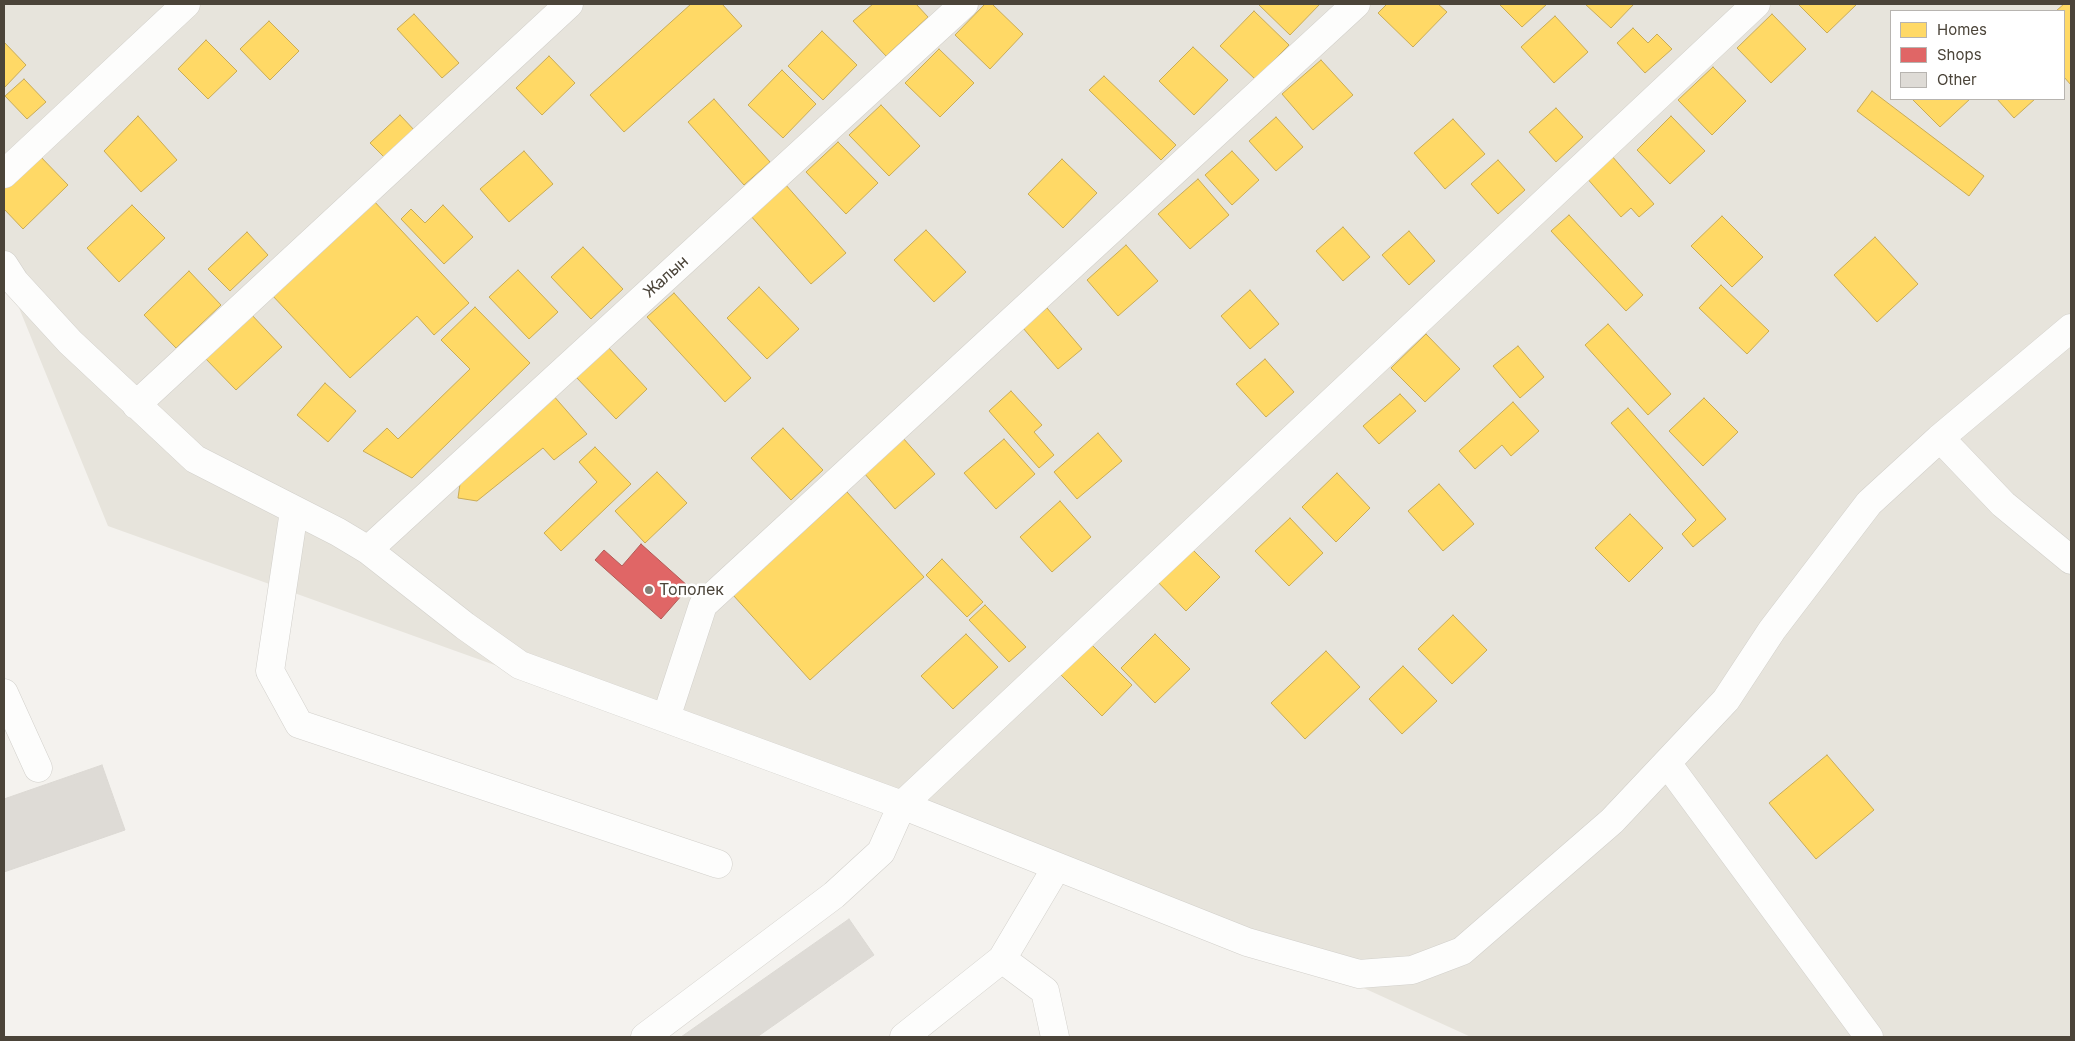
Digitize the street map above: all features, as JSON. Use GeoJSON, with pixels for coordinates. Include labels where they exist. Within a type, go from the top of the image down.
{"type":"FeatureCollection","features":[{"type":"Feature","properties":{"kind":"street"},"geometry":{"type":"LineString","coordinates":[[4,174],[186,4]]}},
{"type":"Feature","properties":{"kind":"street"},"geometry":{"type":"LineString","coordinates":[[136,405],[569,4]]}},
{"type":"Feature","properties":{"kind":"street","name":"Жалын"},"geometry":{"type":"LineString","coordinates":[[368,550],[964,4]]}},
{"type":"Feature","properties":{"kind":"street"},"geometry":{"type":"LineString","coordinates":[[666,718],[703,605],[1356,4]]}},
{"type":"Feature","properties":{"kind":"street"},"geometry":{"type":"LineString","coordinates":[[645,1037],[834,895],[881,852],[902,806],[1756,4]]}},
{"type":"Feature","properties":{"kind":"street"},"geometry":{"type":"LineString","coordinates":[[8,275],[70,342],[195,459],[338,532],[368,550],[465,626],[520,665],[902,806],[1247,942],[1359,974],[1412,970],[1462,951],[1612,821],[1726,700],[1772,630],[1869,503],[1940,438],[2071,328]]}},
{"type":"Feature","properties":{"kind":"street"},"geometry":{"type":"LineString","coordinates":[[1940,438],[2003,504],[2071,560]]}},
{"type":"Feature","properties":{"kind":"street"},"geometry":{"type":"LineString","coordinates":[[294,511],[270,671],[299,724],[718,864]]}},
{"type":"Feature","properties":{"kind":"street"},"geometry":{"type":"LineString","coordinates":[[4,693],[38,768]]}},
{"type":"Feature","properties":{"kind":"street"},"geometry":{"type":"LineString","coordinates":[[1667,763],[1869,1037]]}},
{"type":"Feature","properties":{"kind":"street"},"geometry":{"type":"LineString","coordinates":[[904,1037],[1002,959],[1056,868]]}},
{"type":"Feature","properties":{"kind":"street"},"geometry":{"type":"LineString","coordinates":[[1002,959],[1045,992],[1056,1037]]}},
{"type":"Feature","properties":{"kind":"shaded area"},"geometry":{"type":"Polygon","coordinates":[[[4,4],[2071,4],[2071,1037],[1471,1037],[1254,938],[108,526],[4,271],[4,4]]]}},
{"type":"Feature","properties":{"kind":"building: Homes"},"geometry":{"type":"Polygon","coordinates":[[[691,4],[722,4],[742,26],[624,132],[590,95],[691,4]]]}},
{"type":"Feature","properties":{"kind":"building: Homes"},"geometry":{"type":"Polygon","coordinates":[[[873,4],[916,4],[928,17],[886,56],[853,21],[873,4]]]}},
{"type":"Feature","properties":{"kind":"building: Homes"},"geometry":{"type":"Polygon","coordinates":[[[985,4],[992,4],[1023,34],[990,69],[955,35],[985,4]]]}},
{"type":"Feature","properties":{"kind":"building: Homes"},"geometry":{"type":"Polygon","coordinates":[[[1258,4],[1320,4],[1290,35],[1258,4]]]}},
{"type":"Feature","properties":{"kind":"building: Homes"},"geometry":{"type":"Polygon","coordinates":[[[1387,4],[1438,4],[1447,12],[1413,47],[1378,13],[1387,4]]]}},
{"type":"Feature","properties":{"kind":"building: Homes"},"geometry":{"type":"Polygon","coordinates":[[[1499,4],[1547,4],[1522,27],[1499,4]]]}},
{"type":"Feature","properties":{"kind":"building: Homes"},"geometry":{"type":"Polygon","coordinates":[[[1585,4],[1634,4],[1611,28],[1585,4]]]}},
{"type":"Feature","properties":{"kind":"building: Homes"},"geometry":{"type":"Polygon","coordinates":[[[1798,4],[1857,4],[1827,33],[1798,4]]]}},
{"type":"Feature","properties":{"kind":"building: Homes"},"geometry":{"type":"Polygon","coordinates":[[[2064,4],[2071,4],[2071,85],[2065,78],[2065,10],[2057,10],[2064,4]]]}},
{"type":"Feature","properties":{"kind":"building: Homes"},"geometry":{"type":"Polygon","coordinates":[[[1254,11],[1289,45],[1255,79],[1220,46],[1254,11]]]}},
{"type":"Feature","properties":{"kind":"building: Homes"},"geometry":{"type":"Polygon","coordinates":[[[414,14],[459,63],[442,78],[397,29],[414,14]]]}},
{"type":"Feature","properties":{"kind":"building: Homes"},"geometry":{"type":"Polygon","coordinates":[[[1772,14],[1806,49],[1771,83],[1737,48],[1772,14]]]}},
{"type":"Feature","properties":{"kind":"building: Homes"},"geometry":{"type":"Polygon","coordinates":[[[1555,16],[1588,52],[1554,83],[1521,47],[1555,16]]]}},
{"type":"Feature","properties":{"kind":"building: Homes"},"geometry":{"type":"Polygon","coordinates":[[[269,21],[299,51],[270,80],[240,49],[269,21]]]}},
{"type":"Feature","properties":{"kind":"building: Homes"},"geometry":{"type":"Polygon","coordinates":[[[1633,28],[1648,43],[1657,34],[1672,49],[1645,73],[1617,43],[1633,28]]]}},
{"type":"Feature","properties":{"kind":"building: Homes"},"geometry":{"type":"Polygon","coordinates":[[[822,31],[857,65],[823,100],[788,66],[822,31]]]}},
{"type":"Feature","properties":{"kind":"building: Homes"},"geometry":{"type":"Polygon","coordinates":[[[206,40],[237,71],[208,99],[178,69],[206,40]]]}},
{"type":"Feature","properties":{"kind":"building: Homes"},"geometry":{"type":"Polygon","coordinates":[[[4,42],[26,65],[4,88],[4,42]]]}},
{"type":"Feature","properties":{"kind":"building: Homes"},"geometry":{"type":"Polygon","coordinates":[[[1193,47],[1228,80],[1194,115],[1159,81],[1193,47]]]}},
{"type":"Feature","properties":{"kind":"building: Homes"},"geometry":{"type":"Polygon","coordinates":[[[939,49],[974,83],[940,117],[905,83],[939,49]]]}},
{"type":"Feature","properties":{"kind":"building: Homes"},"geometry":{"type":"Polygon","coordinates":[[[549,56],[575,83],[542,115],[516,88],[549,56]]]}},
{"type":"Feature","properties":{"kind":"building: Homes"},"geometry":{"type":"Polygon","coordinates":[[[1321,60],[1353,95],[1313,130],[1282,94],[1321,60]]]}},
{"type":"Feature","properties":{"kind":"building: Homes"},"geometry":{"type":"Polygon","coordinates":[[[1713,67],[1746,101],[1712,135],[1678,100],[1713,67]]]}},
{"type":"Feature","properties":{"kind":"building: Homes"},"geometry":{"type":"Polygon","coordinates":[[[782,70],[816,104],[783,138],[748,105],[782,70]]]}},
{"type":"Feature","properties":{"kind":"building: Homes"},"geometry":{"type":"Polygon","coordinates":[[[1104,76],[1176,145],[1161,160],[1089,90],[1104,76]]]}},
{"type":"Feature","properties":{"kind":"building: Homes"},"geometry":{"type":"Polygon","coordinates":[[[24,79],[46,102],[27,119],[5,96],[24,79]]]}},
{"type":"Feature","properties":{"kind":"building: Homes"},"geometry":{"type":"Polygon","coordinates":[[[1872,91],[1984,176],[1969,196],[1857,111],[1872,91]]]}},
{"type":"Feature","properties":{"kind":"building: Homes"},"geometry":{"type":"Polygon","coordinates":[[[714,99],[770,162],[744,185],[688,122],[714,99]]]}},
{"type":"Feature","properties":{"kind":"building: Homes"},"geometry":{"type":"Polygon","coordinates":[[[1913,100],[1969,100],[1940,127],[1913,100]]]}},
{"type":"Feature","properties":{"kind":"building: Homes"},"geometry":{"type":"Polygon","coordinates":[[[1998,100],[2034,100],[2014,118],[1998,100]]]}},
{"type":"Feature","properties":{"kind":"building: Homes"},"geometry":{"type":"Polygon","coordinates":[[[881,105],[920,146],[889,176],[849,135],[881,105]]]}},
{"type":"Feature","properties":{"kind":"building: Homes"},"geometry":{"type":"Polygon","coordinates":[[[1556,108],[1583,137],[1556,162],[1529,132],[1556,108]]]}},
{"type":"Feature","properties":{"kind":"building: Homes"},"geometry":{"type":"Polygon","coordinates":[[[400,115],[416,132],[386,159],[370,143],[400,115]]]}},
{"type":"Feature","properties":{"kind":"building: Homes"},"geometry":{"type":"Polygon","coordinates":[[[138,116],[177,160],[141,192],[104,151],[138,116]]]}},
{"type":"Feature","properties":{"kind":"building: Homes"},"geometry":{"type":"Polygon","coordinates":[[[1671,116],[1705,151],[1670,184],[1637,150],[1671,116]]]}},
{"type":"Feature","properties":{"kind":"building: Homes"},"geometry":{"type":"Polygon","coordinates":[[[1276,117],[1303,147],[1276,171],[1249,141],[1276,117]]]}},
{"type":"Feature","properties":{"kind":"building: Homes"},"geometry":{"type":"Polygon","coordinates":[[[1453,119],[1485,154],[1445,189],[1414,153],[1453,119]]]}},
{"type":"Feature","properties":{"kind":"building: Homes"},"geometry":{"type":"Polygon","coordinates":[[[838,142],[878,183],[846,214],[806,172],[838,142]]]}},
{"type":"Feature","properties":{"kind":"building: Homes"},"geometry":{"type":"Polygon","coordinates":[[[524,151],[553,184],[509,222],[480,189],[524,151]]]}},
{"type":"Feature","properties":{"kind":"building: Homes"},"geometry":{"type":"Polygon","coordinates":[[[1232,151],[1259,180],[1232,205],[1205,175],[1232,151]]]}},
{"type":"Feature","properties":{"kind":"building: Homes"},"geometry":{"type":"Polygon","coordinates":[[[36,152],[68,185],[23,229],[4,209],[4,183],[36,152]]]}},
{"type":"Feature","properties":{"kind":"building: Homes"},"geometry":{"type":"Polygon","coordinates":[[[1611,155],[1654,204],[1639,217],[1631,208],[1621,217],[1585,176],[1611,155]]]}},
{"type":"Feature","properties":{"kind":"building: Homes"},"geometry":{"type":"Polygon","coordinates":[[[1062,159],[1097,193],[1063,228],[1028,194],[1062,159]]]}},
{"type":"Feature","properties":{"kind":"building: Homes"},"geometry":{"type":"Polygon","coordinates":[[[1498,160],[1525,190],[1498,214],[1471,184],[1498,160]]]}},
{"type":"Feature","properties":{"kind":"building: Homes"},"geometry":{"type":"Polygon","coordinates":[[[1198,179],[1229,215],[1190,249],[1158,214],[1198,179]]]}},
{"type":"Feature","properties":{"kind":"building: Homes"},"geometry":{"type":"Polygon","coordinates":[[[785,184],[846,253],[811,284],[750,215],[785,184]]]}},
{"type":"Feature","properties":{"kind":"building: Homes"},"geometry":{"type":"Polygon","coordinates":[[[373,200],[469,303],[434,335],[417,316],[350,378],[271,294],[373,200]]]}},
{"type":"Feature","properties":{"kind":"building: Homes"},"geometry":{"type":"Polygon","coordinates":[[[132,205],[165,238],[119,282],[87,248],[132,205]]]}},
{"type":"Feature","properties":{"kind":"building: Homes"},"geometry":{"type":"Polygon","coordinates":[[[443,205],[473,237],[444,264],[401,219],[411,209],[425,223],[443,205]]]}},
{"type":"Feature","properties":{"kind":"building: Homes"},"geometry":{"type":"Polygon","coordinates":[[[1569,215],[1643,295],[1626,311],[1551,231],[1569,215]]]}},
{"type":"Feature","properties":{"kind":"building: Homes"},"geometry":{"type":"Polygon","coordinates":[[[1722,216],[1763,257],[1732,287],[1691,246],[1722,216]]]}},
{"type":"Feature","properties":{"kind":"building: Homes"},"geometry":{"type":"Polygon","coordinates":[[[1343,227],[1370,257],[1343,281],[1316,251],[1343,227]]]}},
{"type":"Feature","properties":{"kind":"building: Homes"},"geometry":{"type":"Polygon","coordinates":[[[926,230],[966,272],[934,302],[894,260],[926,230]]]}},
{"type":"Feature","properties":{"kind":"building: Homes"},"geometry":{"type":"Polygon","coordinates":[[[1409,231],[1435,261],[1409,285],[1382,255],[1409,231]]]}},
{"type":"Feature","properties":{"kind":"building: Homes"},"geometry":{"type":"Polygon","coordinates":[[[247,232],[268,255],[230,291],[208,269],[247,232]]]}},
{"type":"Feature","properties":{"kind":"building: Homes"},"geometry":{"type":"Polygon","coordinates":[[[1875,237],[1918,284],[1877,322],[1834,275],[1875,237]]]}},
{"type":"Feature","properties":{"kind":"building: Homes"},"geometry":{"type":"Polygon","coordinates":[[[1126,245],[1158,281],[1118,316],[1087,280],[1126,245]]]}},
{"type":"Feature","properties":{"kind":"building: Homes"},"geometry":{"type":"Polygon","coordinates":[[[583,247],[623,289],[591,319],[551,277],[583,247]]]}},
{"type":"Feature","properties":{"kind":"building: Homes"},"geometry":{"type":"Polygon","coordinates":[[[518,270],[558,312],[529,339],[489,297],[518,270]]]}},
{"type":"Feature","properties":{"kind":"building: Homes"},"geometry":{"type":"Polygon","coordinates":[[[189,271],[221,305],[176,348],[144,315],[189,271]]]}},
{"type":"Feature","properties":{"kind":"building: Homes"},"geometry":{"type":"Polygon","coordinates":[[[1721,285],[1769,331],[1747,354],[1699,308],[1721,285]]]}},
{"type":"Feature","properties":{"kind":"building: Homes"},"geometry":{"type":"Polygon","coordinates":[[[759,287],[799,329],[767,359],[727,318],[759,287]]]}},
{"type":"Feature","properties":{"kind":"building: Homes"},"geometry":{"type":"Polygon","coordinates":[[[1250,290],[1279,324],[1250,349],[1221,316],[1250,290]]]}},
{"type":"Feature","properties":{"kind":"building: Homes"},"geometry":{"type":"Polygon","coordinates":[[[674,293],[751,378],[725,402],[647,317],[674,293]]]}},
{"type":"Feature","properties":{"kind":"building: Homes"},"geometry":{"type":"Polygon","coordinates":[[[475,307],[530,363],[412,478],[363,451],[387,428],[398,439],[470,369],[441,340],[475,307]]]}},
{"type":"Feature","properties":{"kind":"building: Homes"},"geometry":{"type":"Polygon","coordinates":[[[1047,308],[1082,349],[1058,369],[1023,328],[1047,308]]]}},
{"type":"Feature","properties":{"kind":"building: Homes"},"geometry":{"type":"Polygon","coordinates":[[[250,313],[282,347],[236,390],[204,357],[250,313]]]}},
{"type":"Feature","properties":{"kind":"building: Homes"},"geometry":{"type":"Polygon","coordinates":[[[1608,324],[1671,394],[1648,415],[1585,345],[1608,324]]]}},
{"type":"Feature","properties":{"kind":"building: Homes"},"geometry":{"type":"Polygon","coordinates":[[[1426,334],[1460,369],[1425,402],[1391,368],[1426,334]]]}},
{"type":"Feature","properties":{"kind":"building: Homes"},"geometry":{"type":"Polygon","coordinates":[[[1518,346],[1544,377],[1520,398],[1493,366],[1518,346]]]}},
{"type":"Feature","properties":{"kind":"building: Homes"},"geometry":{"type":"Polygon","coordinates":[[[608,347],[647,389],[616,419],[576,377],[608,347]]]}},
{"type":"Feature","properties":{"kind":"building: Homes"},"geometry":{"type":"Polygon","coordinates":[[[1265,359],[1294,392],[1266,417],[1236,384],[1265,359]]]}},
{"type":"Feature","properties":{"kind":"building: Homes"},"geometry":{"type":"Polygon","coordinates":[[[325,383],[356,411],[328,442],[297,415],[325,383]]]}},
{"type":"Feature","properties":{"kind":"building: Homes"},"geometry":{"type":"Polygon","coordinates":[[[1011,391],[1042,425],[1034,432],[1054,455],[1039,468],[989,411],[1011,391]]]}},
{"type":"Feature","properties":{"kind":"building: Homes"},"geometry":{"type":"Polygon","coordinates":[[[552,394],[587,434],[554,460],[543,448],[477,501],[458,498],[462,470],[552,394]]]}},
{"type":"Feature","properties":{"kind":"building: Homes"},"geometry":{"type":"Polygon","coordinates":[[[1400,394],[1416,411],[1379,444],[1363,426],[1400,394]]]}},
{"type":"Feature","properties":{"kind":"building: Homes"},"geometry":{"type":"Polygon","coordinates":[[[1704,398],[1738,432],[1703,466],[1669,431],[1704,398]]]}},
{"type":"Feature","properties":{"kind":"building: Homes"},"geometry":{"type":"Polygon","coordinates":[[[1513,402],[1539,431],[1511,456],[1502,445],[1475,469],[1459,451],[1513,402]]]}},
{"type":"Feature","properties":{"kind":"building: Homes"},"geometry":{"type":"Polygon","coordinates":[[[1628,408],[1726,519],[1693,547],[1682,534],[1696,520],[1611,423],[1628,408]]]}},
{"type":"Feature","properties":{"kind":"building: Homes"},"geometry":{"type":"Polygon","coordinates":[[[783,428],[823,470],[791,500],[751,458],[783,428]]]}},
{"type":"Feature","properties":{"kind":"building: Homes"},"geometry":{"type":"Polygon","coordinates":[[[1098,433],[1122,461],[1077,499],[1054,472],[1098,433]]]}},
{"type":"Feature","properties":{"kind":"building: Homes"},"geometry":{"type":"Polygon","coordinates":[[[903,438],[935,474],[895,509],[864,473],[903,438]]]}},
{"type":"Feature","properties":{"kind":"building: Homes"},"geometry":{"type":"Polygon","coordinates":[[[1004,439],[1035,474],[996,509],[964,473],[1004,439]]]}},
{"type":"Feature","properties":{"kind":"building: Homes"},"geometry":{"type":"Polygon","coordinates":[[[595,447],[631,484],[561,551],[544,533],[597,482],[579,462],[595,447]]]}},
{"type":"Feature","properties":{"kind":"building: Homes"},"geometry":{"type":"Polygon","coordinates":[[[657,472],[687,503],[645,543],[615,511],[657,472]]]}},
{"type":"Feature","properties":{"kind":"building: Homes"},"geometry":{"type":"Polygon","coordinates":[[[1337,473],[1370,508],[1336,542],[1302,507],[1337,473]]]}},
{"type":"Feature","properties":{"kind":"building: Homes"},"geometry":{"type":"Polygon","coordinates":[[[1439,484],[1474,524],[1443,551],[1408,511],[1439,484]]]}},
{"type":"Feature","properties":{"kind":"building: Homes"},"geometry":{"type":"Polygon","coordinates":[[[847,492],[924,577],[810,680],[733,595],[847,492]]]}},
{"type":"Feature","properties":{"kind":"building: Homes"},"geometry":{"type":"Polygon","coordinates":[[[1060,501],[1091,537],[1052,572],[1020,537],[1060,501]]]}},
{"type":"Feature","properties":{"kind":"building: Homes"},"geometry":{"type":"Polygon","coordinates":[[[1630,514],[1663,548],[1629,582],[1595,548],[1630,514]]]}},
{"type":"Feature","properties":{"kind":"building: Homes"},"geometry":{"type":"Polygon","coordinates":[[[1290,518],[1323,553],[1289,586],[1255,551],[1290,518]]]}},
{"type":"Feature","properties":{"kind":"building: Homes"},"geometry":{"type":"Polygon","coordinates":[[[1186,543],[1220,577],[1186,611],[1152,576],[1186,543]]]}},
{"type":"Feature","properties":{"kind":"building: Homes"},"geometry":{"type":"Polygon","coordinates":[[[942,559],[983,602],[967,617],[926,575],[942,559]]]}},
{"type":"Feature","properties":{"kind":"building: Homes"},"geometry":{"type":"Polygon","coordinates":[[[985,605],[1026,647],[1009,662],[969,620],[985,605]]]}},
{"type":"Feature","properties":{"kind":"building: Homes"},"geometry":{"type":"Polygon","coordinates":[[[1453,615],[1487,650],[1452,684],[1418,649],[1453,615]]]}},
{"type":"Feature","properties":{"kind":"building: Homes"},"geometry":{"type":"Polygon","coordinates":[[[966,634],[998,667],[953,709],[921,676],[966,634]]]}},
{"type":"Feature","properties":{"kind":"building: Homes"},"geometry":{"type":"Polygon","coordinates":[[[1155,634],[1190,669],[1155,703],[1121,668],[1155,634]]]}},
{"type":"Feature","properties":{"kind":"building: Homes"},"geometry":{"type":"Polygon","coordinates":[[[1085,638],[1132,685],[1102,716],[1054,668],[1085,638]]]}},
{"type":"Feature","properties":{"kind":"building: Homes"},"geometry":{"type":"Polygon","coordinates":[[[1326,651],[1360,687],[1305,739],[1271,703],[1326,651]]]}},
{"type":"Feature","properties":{"kind":"building: Homes"},"geometry":{"type":"Polygon","coordinates":[[[1403,666],[1437,701],[1402,734],[1369,699],[1403,666]]]}},
{"type":"Feature","properties":{"kind":"building: Homes"},"geometry":{"type":"Polygon","coordinates":[[[1827,755],[1874,810],[1816,859],[1769,803],[1827,755]]]}},
{"type":"Feature","properties":{"kind":"building: Shops"},"geometry":{"type":"Polygon","coordinates":[[[641,544],[689,587],[661,619],[595,560],[604,550],[622,566],[641,544]]]}},
{"type":"Feature","properties":{"kind":"building: Other"},"geometry":{"type":"Polygon","coordinates":[[[102,765],[125,830],[4,872],[4,799],[102,765]]]}},
{"type":"Feature","properties":{"kind":"building: Other"},"geometry":{"type":"Polygon","coordinates":[[[849,919],[874,955],[757,1037],[681,1037],[849,919]]]}},
{"type":"Feature","properties":{"kind":"place","name":"Тополек"},"geometry":{"type":"Point","coordinates":[649,590]}}]}
